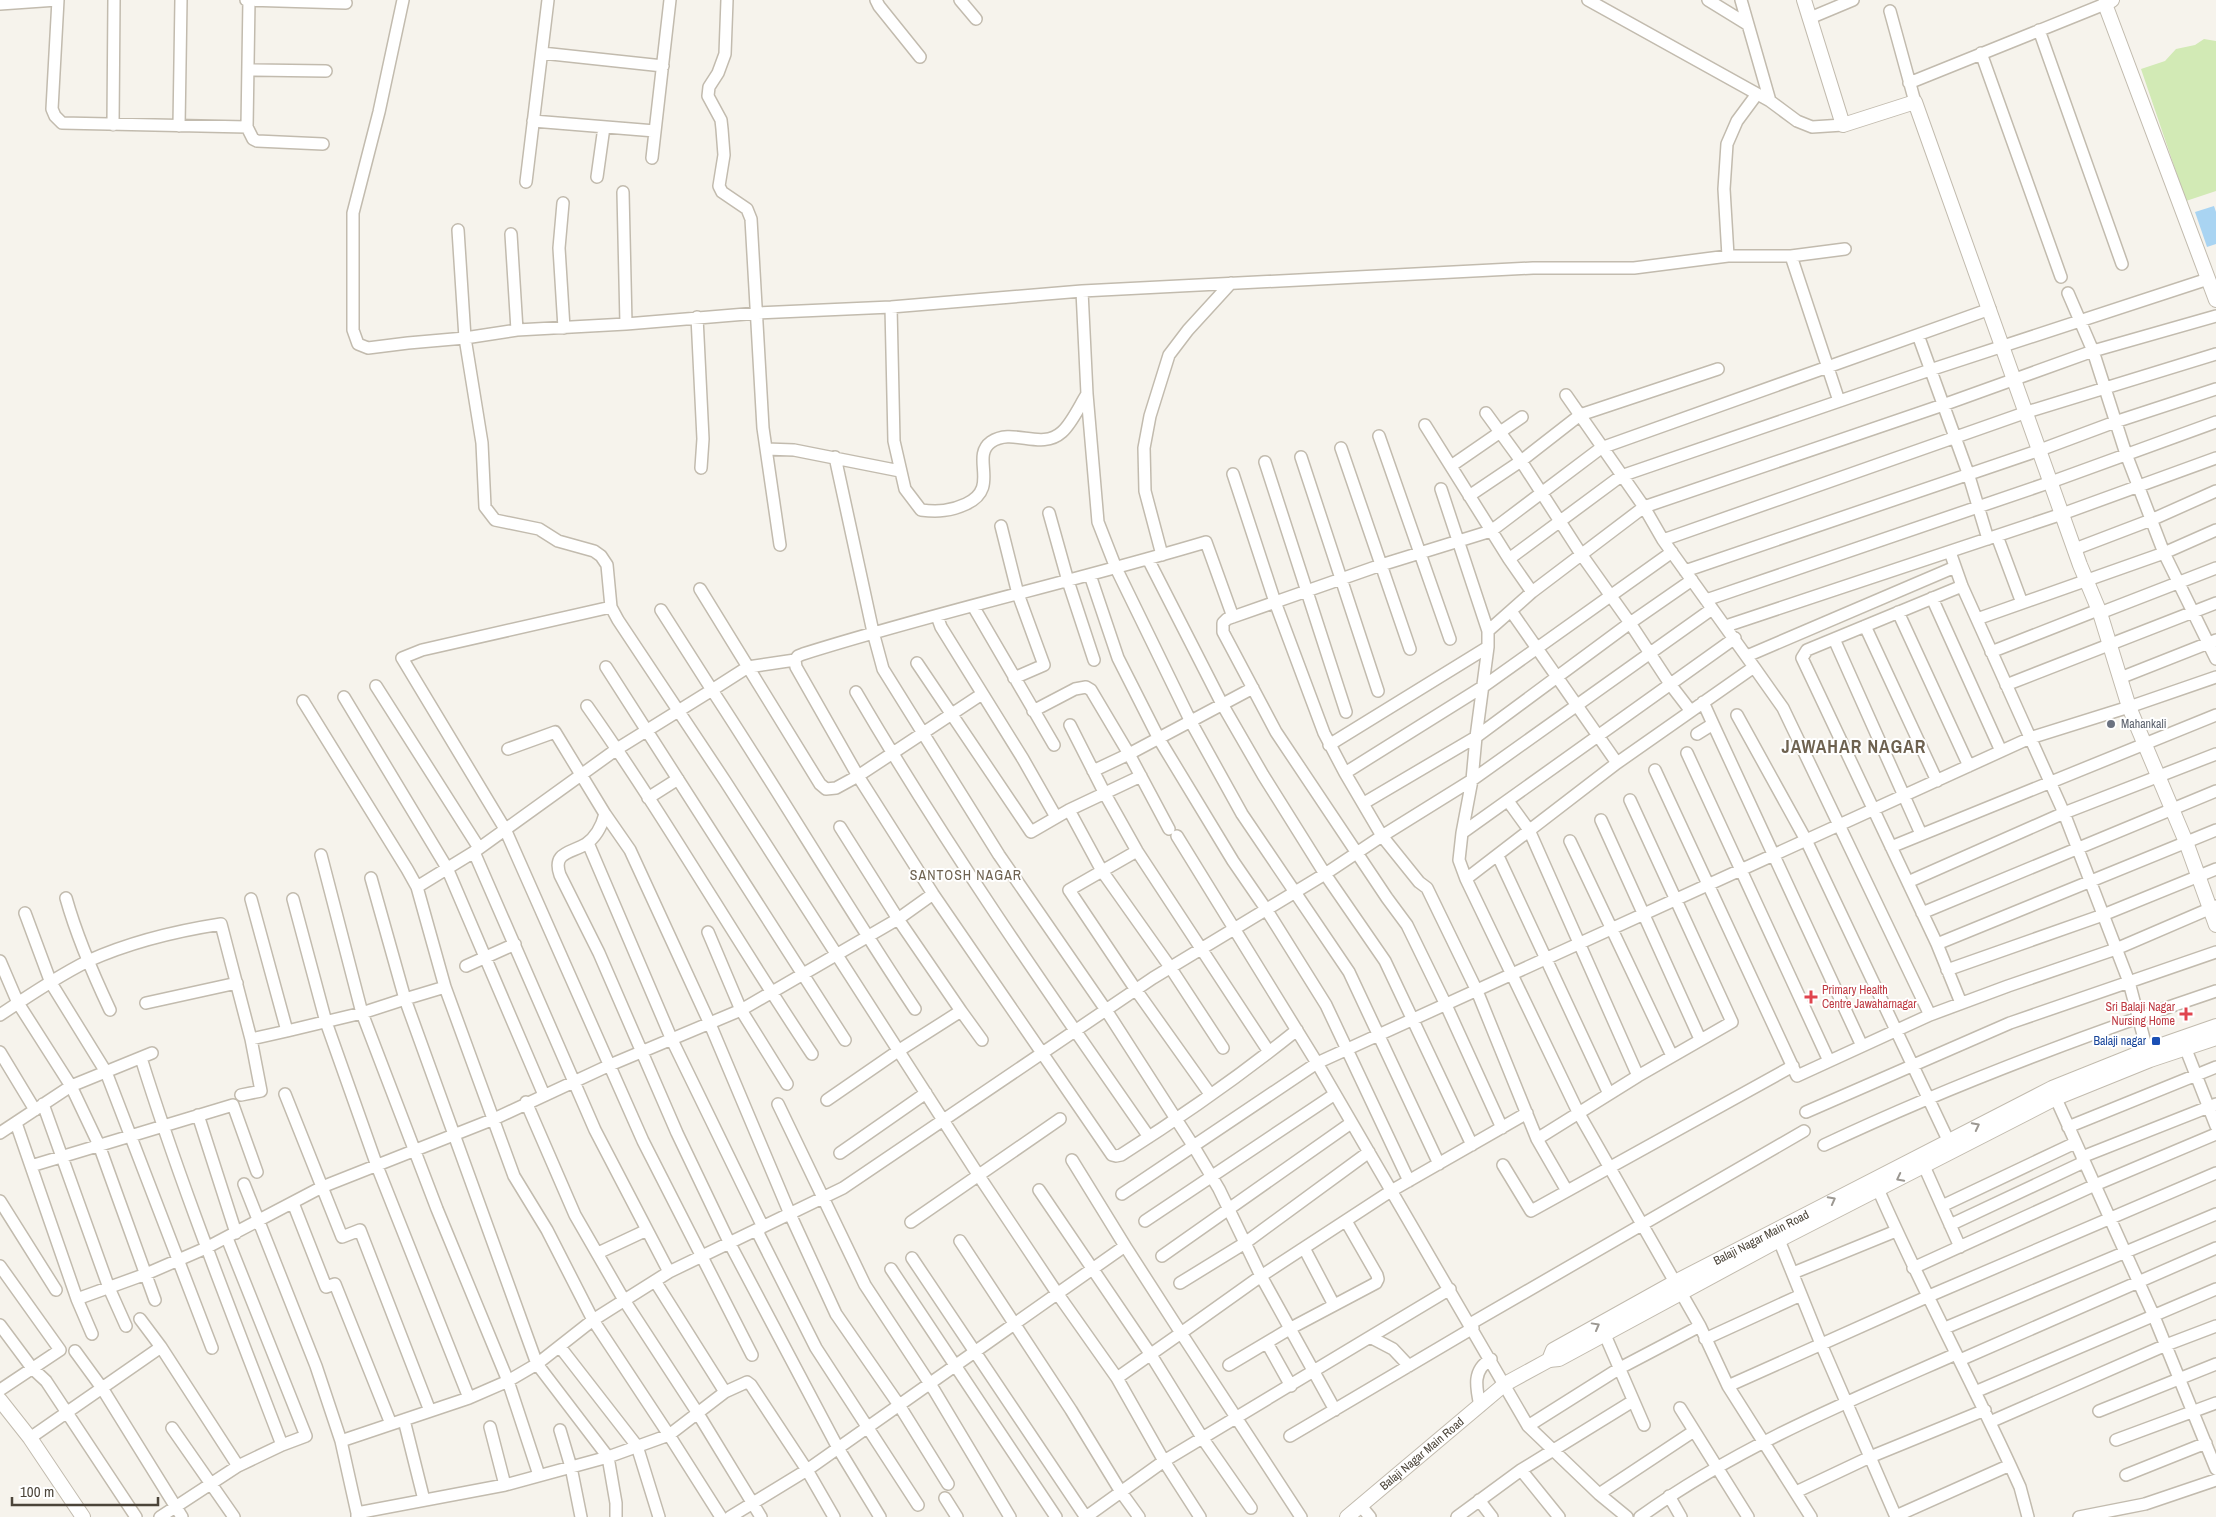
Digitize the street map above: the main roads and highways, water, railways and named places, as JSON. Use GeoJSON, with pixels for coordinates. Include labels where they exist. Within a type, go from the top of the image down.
{"type":"FeatureCollection","features":[{"type":"Feature","properties":{"kind":"water"},"geometry":{"type":"Polygon","coordinates":[[[2214,206],[2216,212],[2216,244],[2207,247],[2195,212],[2214,206]]]}},
{"type":"Feature","properties":{"kind":"place","name":"Mahankali"},"geometry":{"type":"Point","coordinates":[2111,724]}},
{"type":"Feature","properties":{"kind":"place","name":"Primary Health Centre Jawaharnagar"},"geometry":{"type":"Point","coordinates":[1811,997]}},
{"type":"Feature","properties":{"kind":"place","name":"Sri Balaji Nagar Nursing Home"},"geometry":{"type":"Point","coordinates":[2186,1014]}},
{"type":"Feature","properties":{"kind":"place","name":"Balaji nagar"},"geometry":{"type":"Point","coordinates":[2156,1041]}},
{"type":"Feature","properties":{"kind":"district","name":"JAWAHAR NAGAR"},"geometry":{"type":"Point","coordinates":[1854,747]}},
{"type":"Feature","properties":{"kind":"district","name":"SANTOSH NAGAR"},"geometry":{"type":"Point","coordinates":[966,875]}}]}
